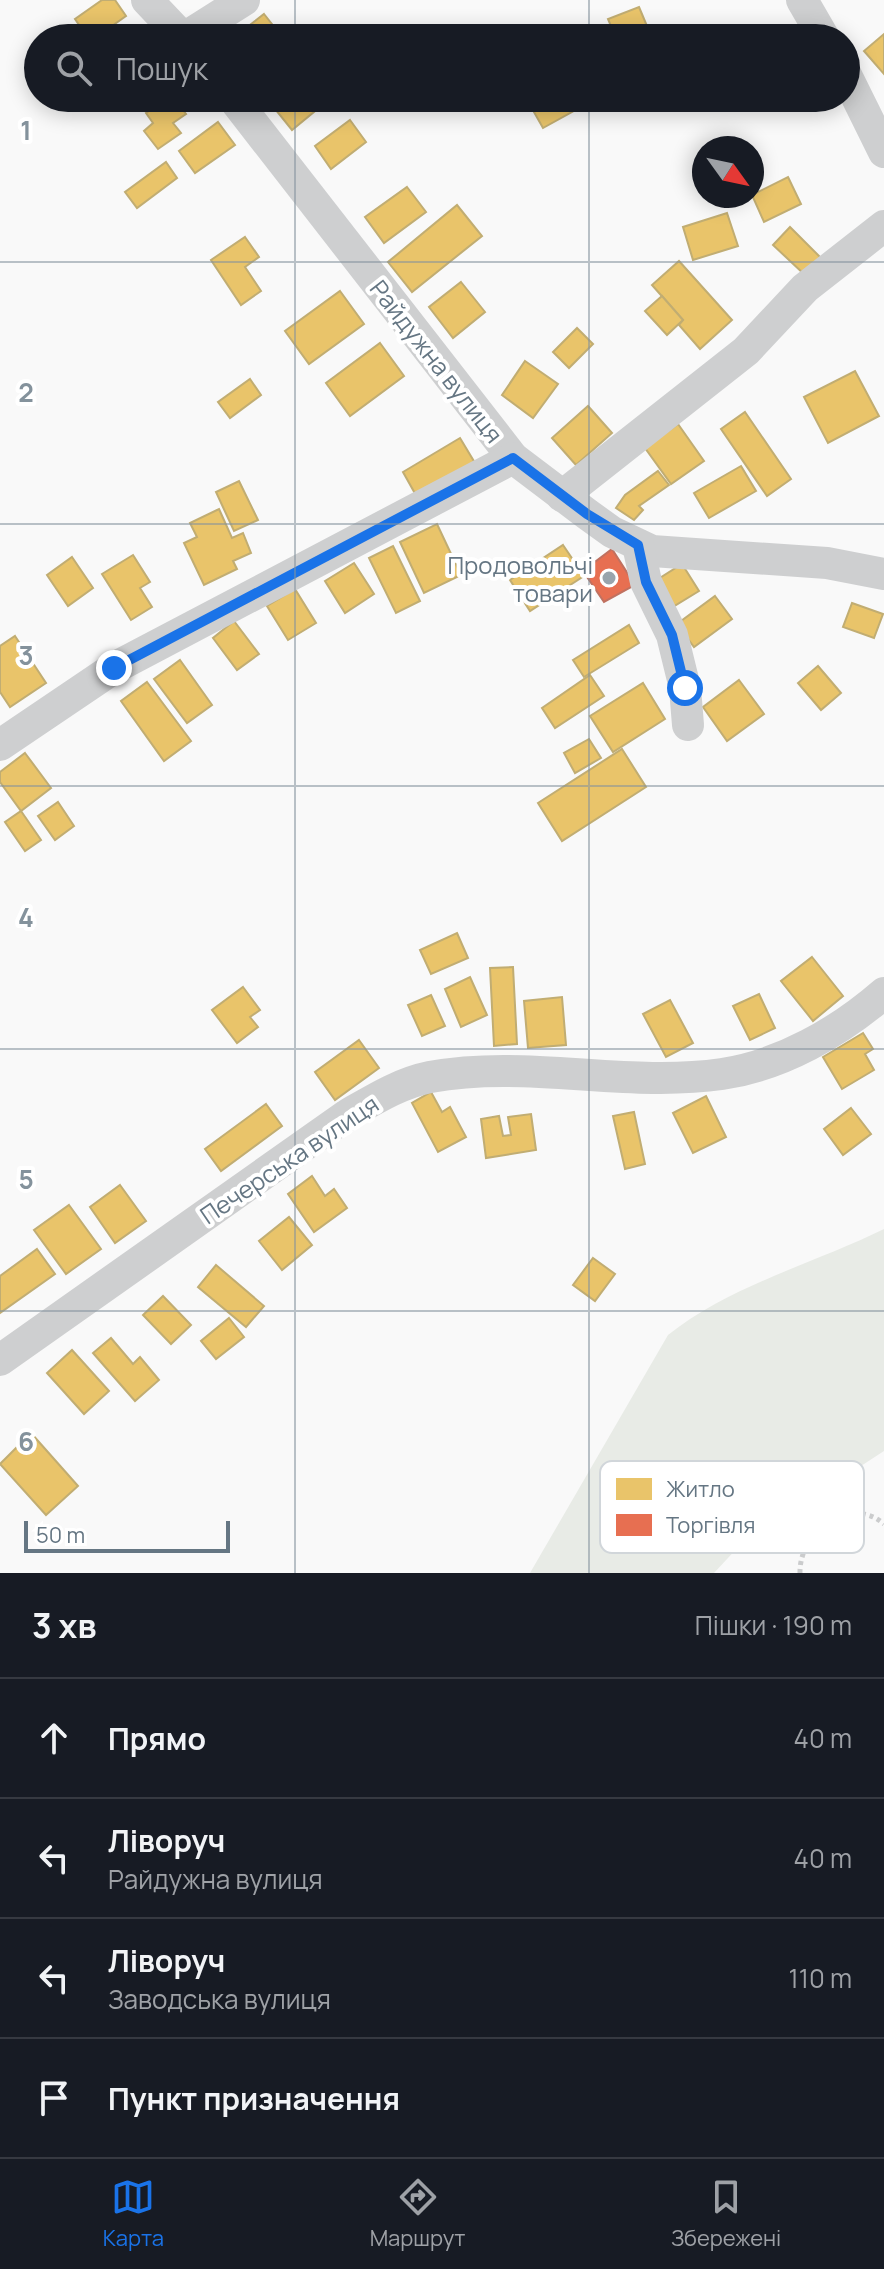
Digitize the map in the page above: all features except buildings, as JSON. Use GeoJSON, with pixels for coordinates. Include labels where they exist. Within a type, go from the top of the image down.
{"type":"FeatureCollection","features":[{"type":"Feature","properties":{"kind":"street"},"geometry":{"type":"LineString","coordinates":[[147,0],[170,24]]}},
{"type":"Feature","properties":{"kind":"street"},"geometry":{"type":"LineString","coordinates":[[205,24],[244,0]]}},
{"type":"Feature","properties":{"kind":"street"},"geometry":{"type":"LineString","coordinates":[[802,0],[816,24]]}},
{"type":"Feature","properties":{"kind":"street"},"geometry":{"type":"LineString","coordinates":[[860,103],[884,152]]}},
{"type":"Feature","properties":{"kind":"street","name":"Райдужна вулиця"},"geometry":{"type":"LineString","coordinates":[[244,112],[513,458],[562,496],[612,532],[638,545],[675,553],[827,563],[884,574]]}},
{"type":"Feature","properties":{"kind":"street"},"geometry":{"type":"LineString","coordinates":[[562,496],[746,351],[805,288],[884,226]]}},
{"type":"Feature","properties":{"kind":"street"},"geometry":{"type":"LineString","coordinates":[[0,745],[114,668],[513,458]]}},
{"type":"Feature","properties":{"kind":"street"},"geometry":{"type":"LineString","coordinates":[[638,545],[646,582],[672,635],[685,688],[688,725]]}},
{"type":"Feature","properties":{"kind":"street","name":"Печерська вулиця"},"geometry":{"type":"LineString","coordinates":[[0,1360],[347,1115],[389,1091],[428,1077],[486,1071],[641,1077],[723,1074],[774,1060],[828,1036],[884,993]]}},
{"type":"Feature","properties":{"kind":"path"},"geometry":{"type":"LineString","coordinates":[[864,1513],[884,1524]]}},
{"type":"Feature","properties":{"kind":"path"},"geometry":{"type":"LineString","coordinates":[[800,1573],[805,1553]]}},
{"type":"Feature","properties":{"kind":"shaded area"},"geometry":{"type":"Polygon","coordinates":[[[884,1229],[884,1451],[864,1464],[864,1461],[600,1461],[600,1553],[733,1553],[714,1573],[530,1573],[668,1335],[718,1302],[884,1229]]]}},
{"type":"Feature","properties":{"kind":"place","name":"Продовольчі товари"},"geometry":{"type":"Point","coordinates":[609,578]}},
{"type":"Feature","properties":{"kind":"route"},"geometry":{"type":"LineString","coordinates":[[114,668],[513,458],[612,532],[638,545],[646,582],[672,635],[685,688]]}}]}
